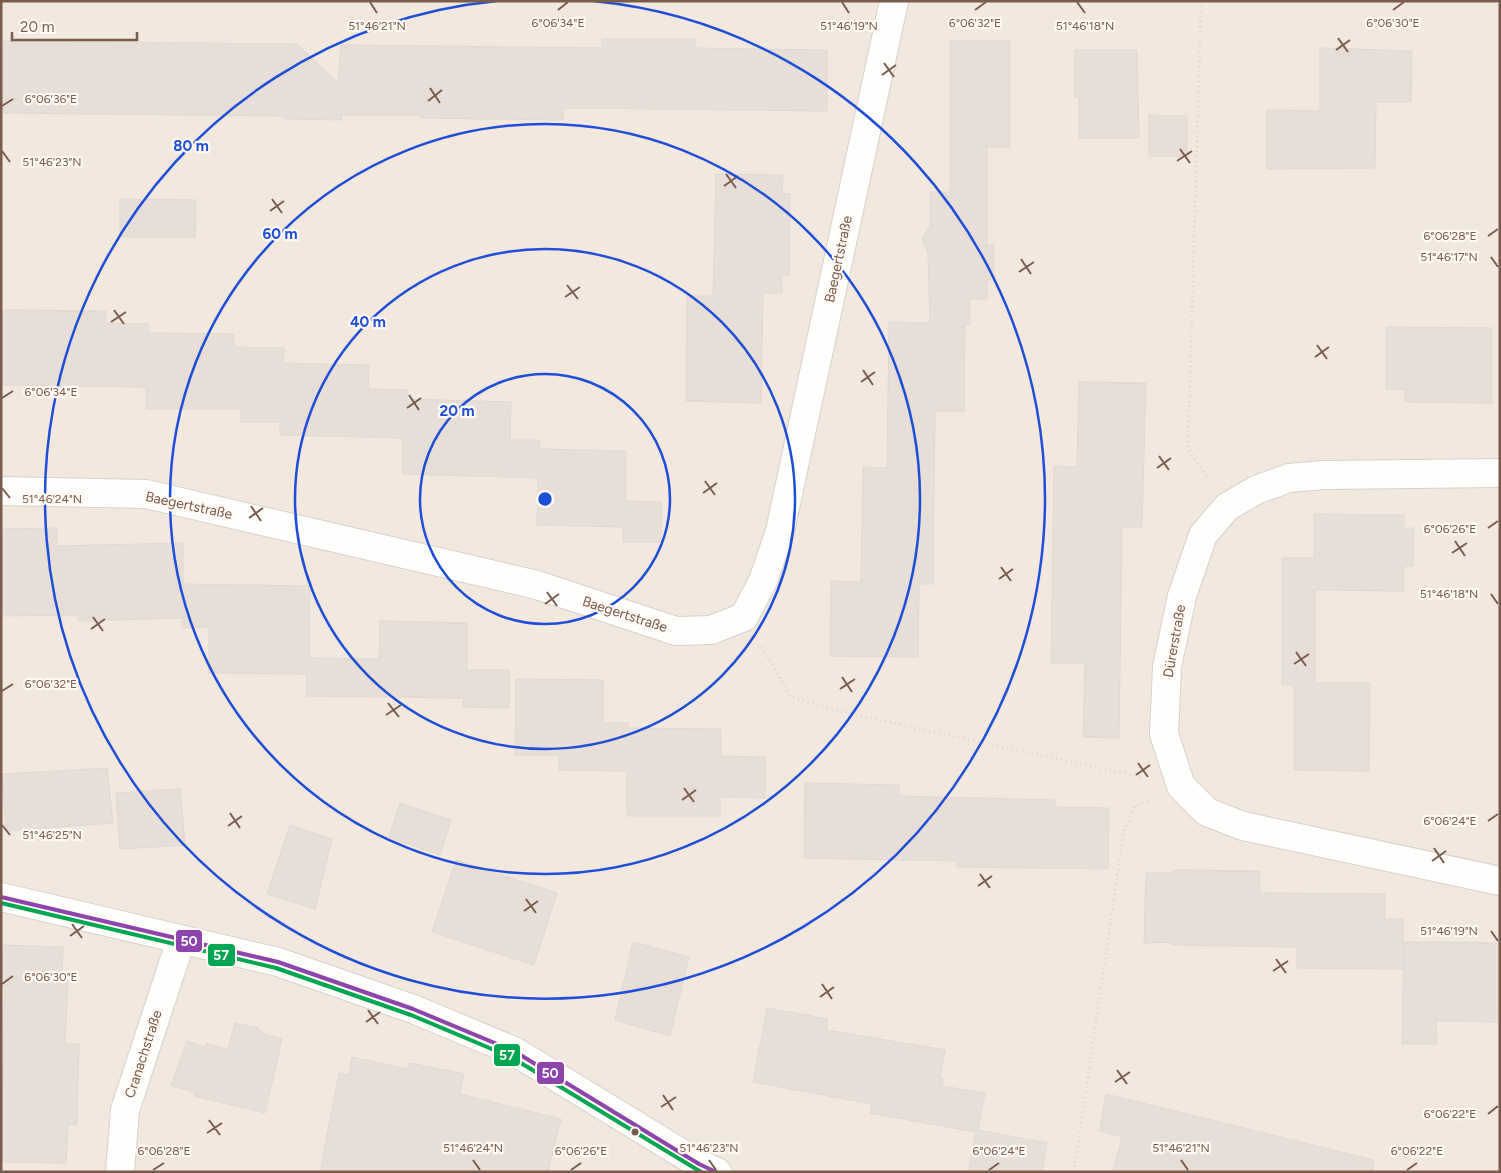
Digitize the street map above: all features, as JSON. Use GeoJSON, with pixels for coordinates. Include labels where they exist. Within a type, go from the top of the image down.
{"type":"FeatureCollection","features":[{"type":"Feature","properties":{"kind":"street","name":"Baegertstraße"},"geometry":{"type":"LineString","coordinates":[[1,491],[146,494],[537,585],[676,631],[711,630],[744,617],[763,581],[780,531],[894,1]]}},
{"type":"Feature","properties":{"kind":"street","name":"Dürerstraße"},"geometry":{"type":"LineString","coordinates":[[1500,473],[1324,475],[1289,478],[1256,490],[1227,507],[1203,535],[1182,596],[1166,667],[1164,734],[1181,786],[1207,812],[1243,826],[1500,881]]}},
{"type":"Feature","properties":{"kind":"street"},"geometry":{"type":"LineString","coordinates":[[1,897],[278,962],[413,1009],[514,1051],[698,1164],[717,1172]]}},
{"type":"Feature","properties":{"kind":"street","name":"Cranachstraße"},"geometry":{"type":"LineString","coordinates":[[120,1172],[125,1110],[180,940]]}},
{"type":"Feature","properties":{"kind":"path"},"geometry":{"type":"LineString","coordinates":[[1202,1],[1188,449],[1227,507]]}},
{"type":"Feature","properties":{"kind":"path"},"geometry":{"type":"LineString","coordinates":[[744,617],[792,697],[852,714],[1181,786]]}},
{"type":"Feature","properties":{"kind":"path"},"geometry":{"type":"LineString","coordinates":[[1074,1172],[1124,830],[1135,806],[1181,786]]}},
{"type":"Feature","properties":{"kind":"shaded area"},"geometry":{"type":"Polygon","coordinates":[[[1,1],[1500,1],[1500,1172],[1,1172],[1,1]]]}},
{"type":"Feature","properties":{"kind":"building"},"geometry":{"type":"Polygon","coordinates":[[[602,39],[695,39],[695,48],[827,50],[827,111],[563,108],[563,120],[420,118],[420,115],[341,115],[342,120],[284,119],[284,116],[3,113],[3,41],[297,44],[338,83],[341,45],[602,48],[602,39]]]}},
{"type":"Feature","properties":{"kind":"building"},"geometry":{"type":"Polygon","coordinates":[[[950,41],[1010,41],[1010,147],[987,147],[987,245],[994,245],[994,280],[987,280],[987,299],[970,299],[970,325],[965,325],[964,411],[935,411],[933,584],[919,584],[918,657],[830,656],[831,581],[861,582],[863,467],[887,468],[889,322],[930,323],[928,253],[922,238],[930,227],[930,192],[950,192],[950,41]]]}},
{"type":"Feature","properties":{"kind":"building"},"geometry":{"type":"Polygon","coordinates":[[[1320,48],[1412,51],[1411,102],[1376,102],[1375,168],[1267,169],[1267,110],[1320,111],[1320,48]]]}},
{"type":"Feature","properties":{"kind":"building"},"geometry":{"type":"Polygon","coordinates":[[[1075,50],[1137,50],[1139,138],[1079,138],[1079,98],[1075,98],[1075,50]]]}},
{"type":"Feature","properties":{"kind":"building"},"geometry":{"type":"Polygon","coordinates":[[[1149,115],[1187,116],[1187,157],[1149,156],[1149,115]]]}},
{"type":"Feature","properties":{"kind":"building"},"geometry":{"type":"Polygon","coordinates":[[[716,174],[783,175],[782,193],[790,194],[789,275],[782,275],[782,293],[763,293],[761,403],[686,401],[687,296],[713,296],[716,174]]]}},
{"type":"Feature","properties":{"kind":"building"},"geometry":{"type":"Polygon","coordinates":[[[120,199],[196,200],[195,237],[120,237],[120,199]]]}},
{"type":"Feature","properties":{"kind":"building"},"geometry":{"type":"Polygon","coordinates":[[[1,310],[106,311],[106,323],[148,324],[148,333],[234,334],[234,347],[284,348],[284,363],[369,365],[368,389],[407,390],[407,399],[511,402],[510,440],[540,440],[540,449],[626,451],[626,501],[661,502],[661,542],[623,542],[623,527],[537,525],[538,478],[403,474],[403,438],[280,435],[280,422],[241,422],[241,409],[146,409],[146,387],[1,385],[1,310]]]}},
{"type":"Feature","properties":{"kind":"building"},"geometry":{"type":"Polygon","coordinates":[[[1386,327],[1492,328],[1492,403],[1405,402],[1405,390],[1386,389],[1386,327]]]}},
{"type":"Feature","properties":{"kind":"building"},"geometry":{"type":"Polygon","coordinates":[[[1079,382],[1146,383],[1142,527],[1122,527],[1119,738],[1083,737],[1085,663],[1051,663],[1054,466],[1077,467],[1079,382]]]}},
{"type":"Feature","properties":{"kind":"building"},"geometry":{"type":"Polygon","coordinates":[[[1314,514],[1404,515],[1404,528],[1414,528],[1413,566],[1404,566],[1404,591],[1315,590],[1315,683],[1370,683],[1369,771],[1294,770],[1294,685],[1282,685],[1282,558],[1314,558],[1314,514]]]}},
{"type":"Feature","properties":{"kind":"building"},"geometry":{"type":"Polygon","coordinates":[[[57,528],[57,546],[183,543],[183,584],[310,586],[309,658],[379,659],[380,621],[467,623],[467,670],[509,670],[509,708],[463,707],[464,698],[306,696],[307,674],[209,673],[209,627],[182,628],[182,618],[78,621],[78,615],[1,616],[1,529],[57,528]]]}},
{"type":"Feature","properties":{"kind":"building"},"geometry":{"type":"Polygon","coordinates":[[[516,679],[603,680],[603,723],[628,723],[628,728],[721,729],[721,756],[765,757],[765,798],[720,797],[720,816],[627,816],[627,771],[559,770],[559,755],[515,755],[516,679]]]}},
{"type":"Feature","properties":{"kind":"building"},"geometry":{"type":"Polygon","coordinates":[[[107,768],[113,823],[6,831],[2,774],[107,768]]]}},
{"type":"Feature","properties":{"kind":"building"},"geometry":{"type":"Polygon","coordinates":[[[805,783],[899,785],[899,796],[1055,800],[1055,807],[1109,808],[1108,869],[957,867],[957,861],[804,858],[805,783]]]}},
{"type":"Feature","properties":{"kind":"building"},"geometry":{"type":"Polygon","coordinates":[[[180,789],[185,845],[120,849],[116,793],[180,789]]]}},
{"type":"Feature","properties":{"kind":"building"},"geometry":{"type":"Polygon","coordinates":[[[400,803],[451,820],[440,855],[389,837],[400,803]]]}},
{"type":"Feature","properties":{"kind":"building"},"geometry":{"type":"Polygon","coordinates":[[[290,825],[332,839],[315,909],[267,894],[290,825]]]}},
{"type":"Feature","properties":{"kind":"building"},"geometry":{"type":"Polygon","coordinates":[[[456,860],[557,893],[534,965],[432,932],[456,860]]]}},
{"type":"Feature","properties":{"kind":"building"},"geometry":{"type":"Polygon","coordinates":[[[1173,870],[1260,871],[1260,893],[1385,894],[1385,919],[1403,919],[1403,969],[1297,968],[1297,947],[1172,945],[1172,942],[1144,943],[1146,873],[1173,873],[1173,870]]]}},
{"type":"Feature","properties":{"kind":"building"},"geometry":{"type":"Polygon","coordinates":[[[633,942],[689,957],[670,1036],[615,1020],[633,942]]]}},
{"type":"Feature","properties":{"kind":"building"},"geometry":{"type":"Polygon","coordinates":[[[1404,942],[1500,943],[1499,1022],[1436,1021],[1437,1044],[1402,1044],[1404,942]]]}},
{"type":"Feature","properties":{"kind":"building"},"geometry":{"type":"Polygon","coordinates":[[[1,945],[63,947],[62,980],[68,981],[65,1044],[79,1044],[77,1125],[68,1124],[66,1163],[1,1162],[5,979],[1,978],[1,945]]]}},
{"type":"Feature","properties":{"kind":"building"},"geometry":{"type":"Polygon","coordinates":[[[767,1008],[828,1019],[826,1030],[945,1050],[940,1078],[943,1079],[942,1086],[985,1093],[978,1130],[1047,1143],[1042,1172],[968,1172],[976,1132],[870,1113],[872,1104],[753,1082],[767,1008]]]}},
{"type":"Feature","properties":{"kind":"building"},"geometry":{"type":"Polygon","coordinates":[[[235,1023],[258,1028],[263,1034],[282,1039],[265,1113],[194,1096],[195,1092],[171,1086],[187,1041],[205,1047],[206,1044],[228,1049],[235,1023]]]}},
{"type":"Feature","properties":{"kind":"building"},"geometry":{"type":"Polygon","coordinates":[[[352,1057],[408,1069],[409,1063],[464,1074],[460,1094],[561,1119],[548,1172],[320,1172],[339,1073],[349,1075],[352,1057]]]}},
{"type":"Feature","properties":{"kind":"building"},"geometry":{"type":"Polygon","coordinates":[[[1106,1094],[1374,1160],[1372,1172],[1113,1172],[1122,1137],[1100,1131],[1106,1094]]]}},
{"type":"Feature","properties":{"kind":"transit line","name":"50"},"geometry":{"type":"LineString","coordinates":[[1,897],[278,962],[413,1009],[514,1051],[699,1164],[716,1172]]}},
{"type":"Feature","properties":{"kind":"transit line","name":"57"},"geometry":{"type":"LineString","coordinates":[[1,903],[276,968],[411,1015],[511,1057],[701,1172]]}}]}
